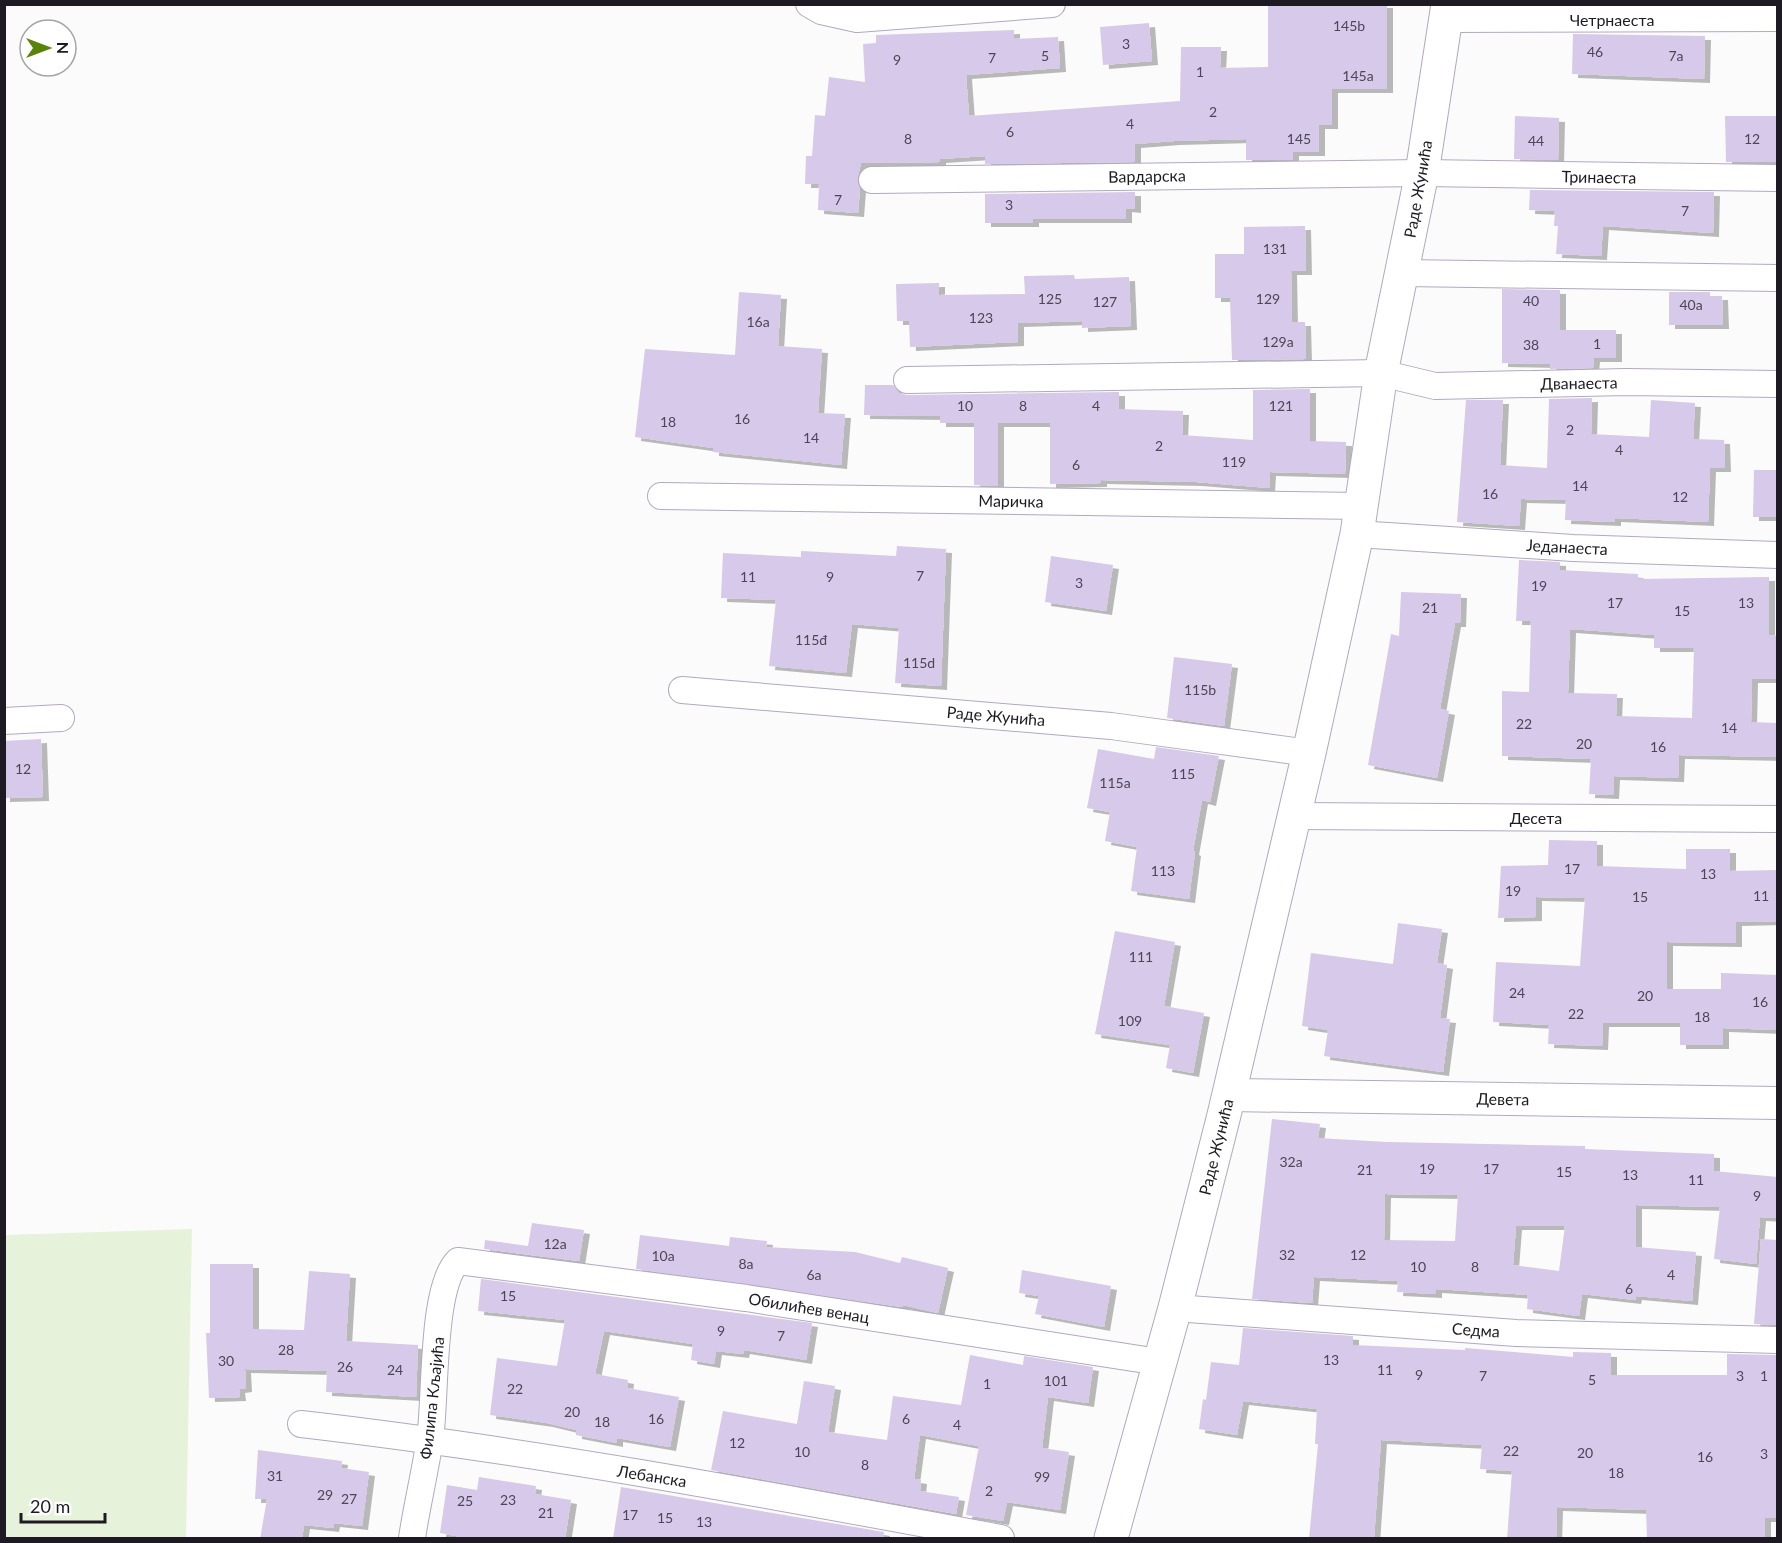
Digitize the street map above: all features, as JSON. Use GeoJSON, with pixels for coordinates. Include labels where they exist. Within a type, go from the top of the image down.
{"type":"FeatureCollection","features":[{"type":"Feature","properties":{"kind":"main road","name":"Раде Жунића"},"geometry":{"type":"LineString","coordinates":[[1112,1539],[1175,1308],[1229,1095],[1309,753],[1359,520],[1382,374],[1422,173],[1447,12]]}},
{"type":"Feature","properties":{"kind":"street"},"geometry":{"type":"LineString","coordinates":[[809,4],[821,11],[857,19],[1052,4]]}},
{"type":"Feature","properties":{"kind":"street","name":"Четрнаеста"},"geometry":{"type":"LineString","coordinates":[[1447,12],[1778,18]]}},
{"type":"Feature","properties":{"kind":"street","name":"Тринаеста"},"geometry":{"type":"LineString","coordinates":[[1422,173],[1778,178]]}},
{"type":"Feature","properties":{"kind":"street","name":"Вардарска"},"geometry":{"type":"LineString","coordinates":[[872,180],[1422,173]]}},
{"type":"Feature","properties":{"kind":"street"},"geometry":{"type":"LineString","coordinates":[[1402,273],[1778,278]]}},
{"type":"Feature","properties":{"kind":"street"},"geometry":{"type":"LineString","coordinates":[[907,380],[1382,374]]}},
{"type":"Feature","properties":{"kind":"street","name":"Дванаеста"},"geometry":{"type":"LineString","coordinates":[[1382,374],[1435,386],[1627,382],[1778,384]]}},
{"type":"Feature","properties":{"kind":"street","name":"Маричка"},"geometry":{"type":"LineString","coordinates":[[661,496],[1359,520]]}},
{"type":"Feature","properties":{"kind":"street","name":"Једанаеста"},"geometry":{"type":"LineString","coordinates":[[1359,520],[1573,548],[1778,555]]}},
{"type":"Feature","properties":{"kind":"street","name":"Раде Жунића"},"geometry":{"type":"LineString","coordinates":[[682,690],[1111,726],[1309,753]]}},
{"type":"Feature","properties":{"kind":"street"},"geometry":{"type":"LineString","coordinates":[[4,721],[61,718]]}},
{"type":"Feature","properties":{"kind":"street","name":"Десета"},"geometry":{"type":"LineString","coordinates":[[1294,816],[1778,819]]}},
{"type":"Feature","properties":{"kind":"street","name":"Девета"},"geometry":{"type":"LineString","coordinates":[[1229,1095],[1778,1103]]}},
{"type":"Feature","properties":{"kind":"street","name":"Обилићев венац"},"geometry":{"type":"LineString","coordinates":[[458,1261],[746,1298],[1159,1362]]}},
{"type":"Feature","properties":{"kind":"street","name":"Филипа Кљајића"},"geometry":{"type":"LineString","coordinates":[[412,1539],[430,1439],[442,1297],[450,1268],[458,1261]]}},
{"type":"Feature","properties":{"kind":"street","name":"Седма"},"geometry":{"type":"LineString","coordinates":[[1175,1308],[1516,1333],[1778,1340]]}},
{"type":"Feature","properties":{"kind":"street","name":"Лебанска"},"geometry":{"type":"LineString","coordinates":[[301,1424],[430,1439],[752,1492],[1001,1539]]}},
{"type":"Feature","properties":{"kind":"green space"},"geometry":{"type":"Polygon","coordinates":[[[192,1229],[186,1538],[5,1538],[5,1235],[192,1229]]]}},
{"type":"Feature","properties":{"kind":"building"},"geometry":{"type":"Polygon","coordinates":[[[1387,4],[1387,89],[1332,89],[1332,125],[1319,125],[1319,152],[1293,152],[1293,160],[1246,160],[1246,139],[1135,144],[1135,162],[985,164],[985,156],[940,159],[940,162],[861,163],[857,180],[860,188],[858,213],[818,210],[819,184],[805,184],[806,156],[812,156],[815,115],[825,116],[829,77],[865,82],[863,44],[876,43],[876,35],[1014,30],[1014,39],[1058,37],[1060,68],[966,75],[969,116],[1180,101],[1181,47],[1221,47],[1220,68],[1268,67],[1268,6],[1387,4]]]}},
{"type":"Feature","properties":{"kind":"building"},"geometry":{"type":"Polygon","coordinates":[[[1149,23],[1152,61],[1103,65],[1100,27],[1149,23]]]}},
{"type":"Feature","properties":{"kind":"building"},"geometry":{"type":"Polygon","coordinates":[[[1573,34],[1705,36],[1704,79],[1572,74],[1573,34]]]}},
{"type":"Feature","properties":{"kind":"building"},"geometry":{"type":"Polygon","coordinates":[[[1515,116],[1559,118],[1558,160],[1514,159],[1515,116]]]}},
{"type":"Feature","properties":{"kind":"building"},"geometry":{"type":"Polygon","coordinates":[[[1725,116],[1778,116],[1778,162],[1726,162],[1725,116]]]}},
{"type":"Feature","properties":{"kind":"building"},"geometry":{"type":"Polygon","coordinates":[[[1530,190],[1714,192],[1713,233],[1603,226],[1601,256],[1556,254],[1558,226],[1554,226],[1555,211],[1529,210],[1530,190]]]}},
{"type":"Feature","properties":{"kind":"building"},"geometry":{"type":"Polygon","coordinates":[[[1135,192],[1135,209],[1126,208],[1126,219],[1033,219],[1033,223],[985,223],[985,194],[1135,192]]]}},
{"type":"Feature","properties":{"kind":"building"},"geometry":{"type":"Polygon","coordinates":[[[1305,226],[1306,271],[1291,271],[1292,322],[1305,322],[1306,359],[1232,360],[1230,298],[1215,298],[1215,254],[1244,254],[1244,227],[1305,226]]]}},
{"type":"Feature","properties":{"kind":"building"},"geometry":{"type":"Polygon","coordinates":[[[1074,275],[1075,279],[1129,277],[1131,326],[1082,328],[1082,321],[1018,323],[1018,342],[910,347],[909,321],[897,321],[896,284],[939,283],[939,295],[1025,294],[1024,276],[1074,275]]]}},
{"type":"Feature","properties":{"kind":"building"},"geometry":{"type":"Polygon","coordinates":[[[1502,289],[1560,290],[1560,330],[1616,330],[1616,358],[1594,358],[1593,368],[1550,369],[1551,364],[1502,363],[1502,289]]]}},
{"type":"Feature","properties":{"kind":"building"},"geometry":{"type":"Polygon","coordinates":[[[739,292],[781,295],[778,346],[822,349],[818,413],[845,414],[841,465],[713,452],[713,448],[635,437],[645,349],[735,355],[739,292]]]}},
{"type":"Feature","properties":{"kind":"building"},"geometry":{"type":"Polygon","coordinates":[[[1669,292],[1710,292],[1710,296],[1722,296],[1723,325],[1669,325],[1669,292]]]}},
{"type":"Feature","properties":{"kind":"building"},"geometry":{"type":"Polygon","coordinates":[[[865,385],[893,385],[899,393],[907,395],[1119,392],[1119,409],[1183,411],[1182,435],[1253,440],[1253,390],[1310,389],[1310,441],[1346,442],[1345,474],[1270,472],[1269,488],[1196,482],[1101,480],[1101,483],[1050,484],[1050,423],[998,423],[998,486],[974,485],[974,423],[940,423],[940,416],[864,415],[865,385]]]}},
{"type":"Feature","properties":{"kind":"building"},"geometry":{"type":"Polygon","coordinates":[[[1592,398],[1591,434],[1649,437],[1651,400],[1695,403],[1693,439],[1724,440],[1725,468],[1710,468],[1708,522],[1615,518],[1615,522],[1565,520],[1566,500],[1521,499],[1519,526],[1457,522],[1466,400],[1503,400],[1500,465],[1547,468],[1549,399],[1592,398]]]}},
{"type":"Feature","properties":{"kind":"building"},"geometry":{"type":"Polygon","coordinates":[[[1754,470],[1778,470],[1778,517],[1753,517],[1754,470]]]}},
{"type":"Feature","properties":{"kind":"building"},"geometry":{"type":"Polygon","coordinates":[[[897,546],[946,549],[941,686],[895,683],[899,628],[852,624],[846,673],[769,666],[776,600],[721,598],[723,553],[801,557],[801,551],[896,556],[897,546]]]}},
{"type":"Feature","properties":{"kind":"building"},"geometry":{"type":"Polygon","coordinates":[[[1051,556],[1113,565],[1106,611],[1045,602],[1051,556]]]}},
{"type":"Feature","properties":{"kind":"building"},"geometry":{"type":"Polygon","coordinates":[[[1519,560],[1560,562],[1560,570],[1638,574],[1638,579],[1769,577],[1769,635],[1778,636],[1778,679],[1752,679],[1751,722],[1778,723],[1778,757],[1679,755],[1678,778],[1614,776],[1613,795],[1589,794],[1591,759],[1502,756],[1502,691],[1529,692],[1531,621],[1516,621],[1519,560]],[[1570,629],[1568,693],[1617,694],[1616,716],[1692,718],[1694,648],[1654,648],[1654,635],[1570,629]]]}},
{"type":"Feature","properties":{"kind":"building"},"geometry":{"type":"Polygon","coordinates":[[[1401,592],[1461,594],[1460,623],[1455,623],[1440,709],[1449,711],[1437,778],[1368,765],[1391,634],[1399,636],[1401,592]]]}},
{"type":"Feature","properties":{"kind":"building"},"geometry":{"type":"Polygon","coordinates":[[[1174,657],[1232,664],[1224,726],[1167,718],[1174,657]]]}},
{"type":"Feature","properties":{"kind":"building"},"geometry":{"type":"Polygon","coordinates":[[[41,739],[43,797],[4,798],[4,741],[41,739]]]}},
{"type":"Feature","properties":{"kind":"building"},"geometry":{"type":"Polygon","coordinates":[[[1156,747],[1219,756],[1210,802],[1202,800],[1193,851],[1195,852],[1189,899],[1131,891],[1137,847],[1105,841],[1110,812],[1087,808],[1098,749],[1154,759],[1156,747]]]}},
{"type":"Feature","properties":{"kind":"building"},"geometry":{"type":"Polygon","coordinates":[[[1549,840],[1597,841],[1597,866],[1686,869],[1686,849],[1730,849],[1730,871],[1778,870],[1778,921],[1736,922],[1736,943],[1667,942],[1667,989],[1721,989],[1721,973],[1778,975],[1778,1030],[1723,1028],[1723,1045],[1680,1045],[1680,1023],[1603,1023],[1602,1046],[1548,1044],[1549,1025],[1493,1022],[1496,962],[1580,966],[1585,898],[1536,897],[1536,917],[1498,918],[1501,866],[1548,865],[1549,840]]]}},
{"type":"Feature","properties":{"kind":"building"},"geometry":{"type":"Polygon","coordinates":[[[1398,923],[1442,929],[1437,963],[1447,965],[1440,1018],[1450,1019],[1443,1072],[1324,1056],[1328,1030],[1302,1026],[1311,953],[1393,964],[1398,923]]]}},
{"type":"Feature","properties":{"kind":"building"},"geometry":{"type":"Polygon","coordinates":[[[1115,931],[1175,942],[1164,1006],[1204,1013],[1193,1073],[1166,1068],[1170,1045],[1095,1034],[1115,931]]]}},
{"type":"Feature","properties":{"kind":"building"},"geometry":{"type":"Polygon","coordinates":[[[1272,1119],[1320,1124],[1318,1138],[1387,1142],[1585,1146],[1585,1149],[1714,1154],[1714,1171],[1778,1177],[1778,1218],[1760,1217],[1756,1264],[1714,1259],[1720,1207],[1636,1205],[1636,1247],[1696,1252],[1692,1301],[1636,1296],[1635,1300],[1582,1294],[1579,1316],[1527,1309],[1528,1295],[1436,1289],[1436,1294],[1397,1292],[1398,1281],[1314,1277],[1312,1303],[1252,1299],[1272,1119]],[[1385,1194],[1384,1240],[1455,1241],[1458,1195],[1385,1194]],[[1516,1226],[1513,1265],[1559,1271],[1565,1226],[1516,1226]]]}},
{"type":"Feature","properties":{"kind":"building"},"geometry":{"type":"Polygon","coordinates":[[[532,1223],[584,1230],[579,1261],[484,1249],[485,1240],[528,1246],[532,1223]]]}},
{"type":"Feature","properties":{"kind":"building"},"geometry":{"type":"Polygon","coordinates":[[[640,1235],[729,1246],[730,1237],[767,1241],[766,1247],[855,1252],[900,1263],[902,1257],[948,1268],[938,1313],[903,1305],[902,1307],[636,1269],[640,1235]]]}},
{"type":"Feature","properties":{"kind":"building"},"geometry":{"type":"Polygon","coordinates":[[[1761,1239],[1778,1240],[1778,1325],[1754,1324],[1761,1239]]]}},
{"type":"Feature","properties":{"kind":"building"},"geometry":{"type":"Polygon","coordinates":[[[210,1264],[253,1264],[253,1329],[304,1330],[309,1271],[350,1274],[346,1341],[418,1345],[416,1397],[326,1392],[327,1371],[245,1369],[246,1388],[239,1389],[240,1397],[209,1398],[206,1333],[210,1333],[210,1264]]]}},
{"type":"Feature","properties":{"kind":"building"},"geometry":{"type":"Polygon","coordinates":[[[1022,1270],[1111,1286],[1104,1327],[1035,1314],[1039,1296],[1019,1293],[1022,1270]]]}},
{"type":"Feature","properties":{"kind":"building"},"geometry":{"type":"Polygon","coordinates":[[[481,1279],[812,1323],[806,1360],[744,1350],[743,1354],[716,1351],[714,1364],[691,1360],[693,1344],[604,1331],[595,1374],[628,1380],[627,1388],[679,1397],[670,1447],[617,1438],[617,1443],[576,1435],[576,1430],[547,1423],[490,1415],[497,1358],[557,1366],[565,1320],[478,1311],[481,1279]]]}},
{"type":"Feature","properties":{"kind":"building"},"geometry":{"type":"Polygon","coordinates":[[[1243,1328],[1353,1336],[1353,1345],[1465,1350],[1465,1348],[1573,1357],[1573,1352],[1611,1353],[1611,1375],[1727,1375],[1727,1354],[1778,1355],[1778,1518],[1765,1518],[1765,1539],[1647,1539],[1646,1510],[1557,1507],[1556,1539],[1507,1539],[1512,1471],[1480,1469],[1482,1445],[1381,1440],[1374,1539],[1309,1539],[1318,1444],[1315,1444],[1317,1409],[1243,1401],[1237,1435],[1199,1429],[1211,1362],[1239,1365],[1243,1328]]]}},
{"type":"Feature","properties":{"kind":"building"},"geometry":{"type":"Polygon","coordinates":[[[970,1355],[1023,1365],[1024,1356],[1093,1367],[1088,1403],[1048,1397],[1042,1448],[1069,1452],[1060,1510],[1007,1502],[1003,1521],[966,1515],[979,1446],[920,1435],[914,1479],[921,1480],[920,1491],[959,1497],[956,1514],[711,1470],[723,1411],[797,1424],[804,1381],[835,1386],[828,1432],[887,1440],[893,1396],[961,1405],[970,1355]]]}},
{"type":"Feature","properties":{"kind":"building"},"geometry":{"type":"Polygon","coordinates":[[[258,1450],[342,1461],[341,1468],[369,1472],[362,1526],[334,1523],[333,1528],[304,1525],[302,1539],[260,1539],[267,1499],[255,1499],[258,1450]]]}},
{"type":"Feature","properties":{"kind":"building"},"geometry":{"type":"Polygon","coordinates":[[[479,1477],[536,1486],[535,1494],[571,1500],[565,1539],[472,1539],[440,1533],[447,1485],[477,1490],[479,1477]]]}},
{"type":"Feature","properties":{"kind":"building"},"geometry":{"type":"Polygon","coordinates":[[[621,1487],[884,1532],[883,1539],[613,1539],[621,1487]]]}}]}
